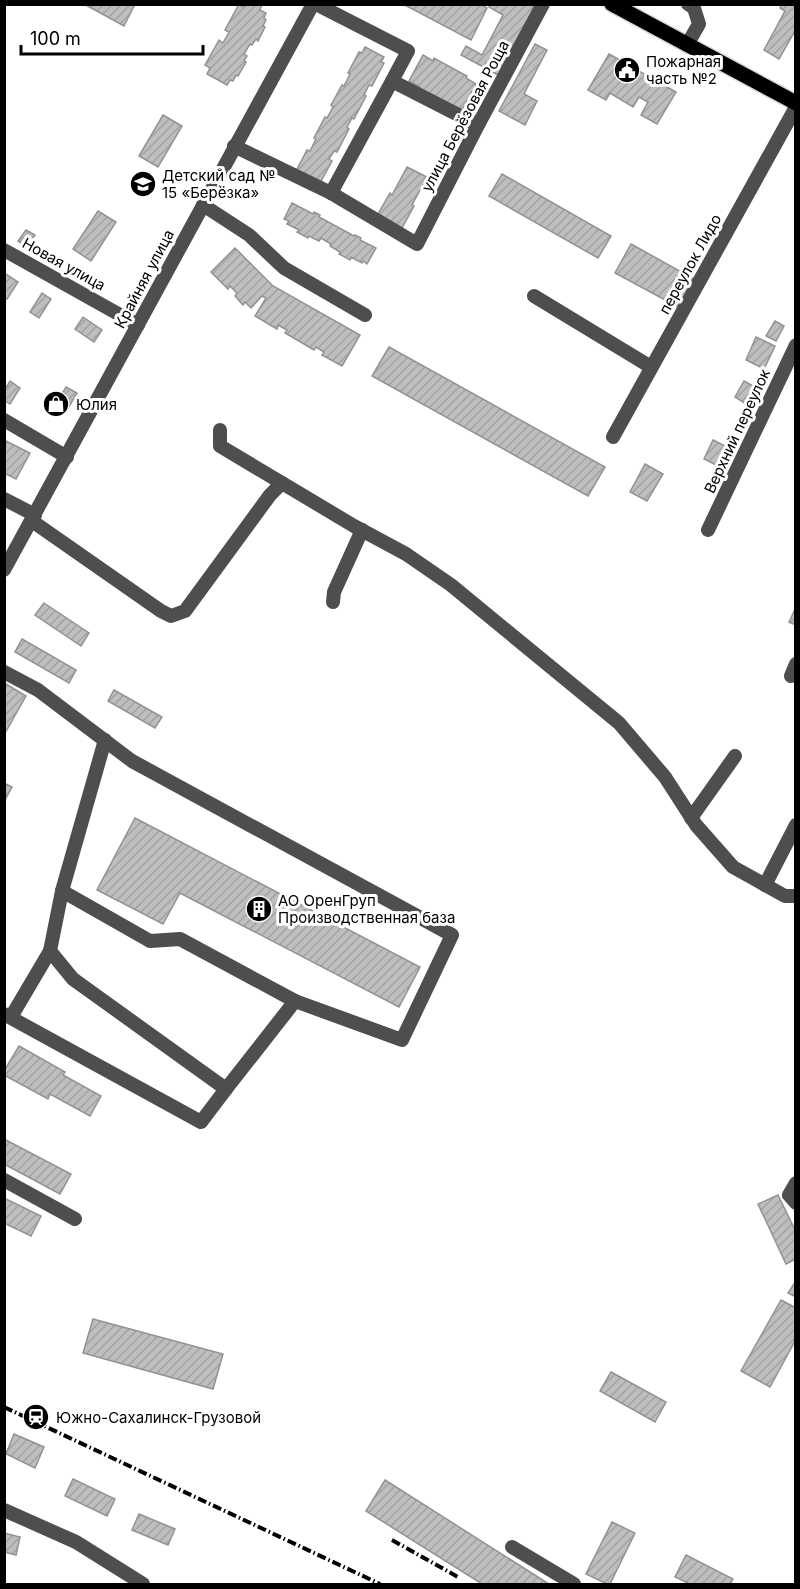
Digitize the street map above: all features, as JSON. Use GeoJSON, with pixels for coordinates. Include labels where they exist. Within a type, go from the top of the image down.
{"type":"FeatureCollection","features":[{"type":"Feature","properties":{"kind":"main road"},"geometry":{"type":"LineString","coordinates":[[612,4],[795,105]]}},
{"type":"Feature","properties":{"kind":"street"},"geometry":{"type":"LineString","coordinates":[[234,146],[331,193],[408,51],[315,4]]}},
{"type":"Feature","properties":{"kind":"street","name":"Крайняя улица"},"geometry":{"type":"LineString","coordinates":[[7,562],[34,518],[234,146],[315,4]]}},
{"type":"Feature","properties":{"kind":"street","name":"улица Берёзовая Роща"},"geometry":{"type":"LineString","coordinates":[[331,193],[417,244],[543,4]]}},
{"type":"Feature","properties":{"kind":"street"},"geometry":{"type":"LineString","coordinates":[[687,45],[699,24],[694,8],[688,4]]}},
{"type":"Feature","properties":{"kind":"street"},"geometry":{"type":"LineString","coordinates":[[392,81],[478,125]]}},
{"type":"Feature","properties":{"kind":"street","name":"переулок Лидо"},"geometry":{"type":"LineString","coordinates":[[613,436],[795,105]]}},
{"type":"Feature","properties":{"kind":"street"},"geometry":{"type":"LineString","coordinates":[[203,205],[249,234],[284,268],[365,315]]}},
{"type":"Feature","properties":{"kind":"street","name":"Новая улица"},"geometry":{"type":"LineString","coordinates":[[4,250],[138,325]]}},
{"type":"Feature","properties":{"kind":"street"},"geometry":{"type":"LineString","coordinates":[[534,296],[651,367]]}},
{"type":"Feature","properties":{"kind":"street","name":"Верхний переулок"},"geometry":{"type":"LineString","coordinates":[[708,530],[795,345]]}},
{"type":"Feature","properties":{"kind":"street"},"geometry":{"type":"LineString","coordinates":[[4,420],[67,457]]}},
{"type":"Feature","properties":{"kind":"street"},"geometry":{"type":"LineString","coordinates":[[220,430],[220,446],[406,554],[451,585],[619,723],[665,777],[696,825],[733,867],[785,897],[795,896]]}},
{"type":"Feature","properties":{"kind":"street"},"geometry":{"type":"LineString","coordinates":[[4,499],[171,616],[185,611],[270,495],[282,483]]}},
{"type":"Feature","properties":{"kind":"street"},"geometry":{"type":"LineString","coordinates":[[333,602],[334,591],[362,530]]}},
{"type":"Feature","properties":{"kind":"street"},"geometry":{"type":"LineString","coordinates":[[4,672],[39,690],[132,761],[452,935],[402,1040],[295,1001],[180,939],[150,941],[62,891]]}},
{"type":"Feature","properties":{"kind":"street"},"geometry":{"type":"LineString","coordinates":[[105,740],[62,891],[50,951],[8,1015],[201,1122],[295,1001]]}},
{"type":"Feature","properties":{"kind":"street"},"geometry":{"type":"LineString","coordinates":[[691,818],[735,756]]}},
{"type":"Feature","properties":{"kind":"street"},"geometry":{"type":"LineString","coordinates":[[765,885],[795,825]]}},
{"type":"Feature","properties":{"kind":"street"},"geometry":{"type":"LineString","coordinates":[[50,951],[74,979],[226,1089]]}},
{"type":"Feature","properties":{"kind":"street"},"geometry":{"type":"LineString","coordinates":[[4,1180],[75,1219]]}},
{"type":"Feature","properties":{"kind":"street"},"geometry":{"type":"LineString","coordinates":[[795,1183],[789,1195],[795,1203]]}},
{"type":"Feature","properties":{"kind":"street"},"geometry":{"type":"LineString","coordinates":[[4,1510],[76,1542],[143,1584]]}},
{"type":"Feature","properties":{"kind":"street"},"geometry":{"type":"LineString","coordinates":[[512,1547],[574,1584]]}},
{"type":"Feature","properties":{"kind":"building"},"geometry":{"type":"Polygon","coordinates":[[[84,4],[135,4],[124,26],[84,4]]]}},
{"type":"Feature","properties":{"kind":"building"},"geometry":{"type":"Polygon","coordinates":[[[239,4],[243,7],[245,4],[262,4],[260,10],[266,13],[263,26],[265,27],[258,41],[256,39],[252,45],[250,44],[244,54],[247,56],[244,61],[246,62],[238,76],[236,75],[227,85],[207,74],[210,68],[205,65],[219,40],[223,43],[229,32],[225,30],[239,4]]]}},
{"type":"Feature","properties":{"kind":"building"},"geometry":{"type":"Polygon","coordinates":[[[403,4],[480,4],[487,8],[471,40],[403,4]]]}},
{"type":"Feature","properties":{"kind":"building"},"geometry":{"type":"Polygon","coordinates":[[[490,4],[536,4],[498,75],[461,55],[466,46],[482,55],[503,15],[489,7],[490,4]]]}},
{"type":"Feature","properties":{"kind":"building"},"geometry":{"type":"Polygon","coordinates":[[[782,4],[796,4],[796,29],[779,59],[764,50],[785,11],[780,8],[782,4]]]}},
{"type":"Feature","properties":{"kind":"building"},"geometry":{"type":"Polygon","coordinates":[[[535,44],[547,50],[524,94],[537,101],[525,125],[499,111],[535,44]]]}},
{"type":"Feature","properties":{"kind":"building"},"geometry":{"type":"Polygon","coordinates":[[[365,47],[384,57],[381,62],[384,63],[372,86],[369,85],[364,95],[366,96],[347,127],[349,129],[337,152],[334,151],[329,159],[332,161],[319,185],[296,171],[307,150],[310,151],[316,139],[314,138],[333,107],[331,105],[342,85],[344,86],[359,52],[362,53],[365,47]]]}},
{"type":"Feature","properties":{"kind":"building"},"geometry":{"type":"Polygon","coordinates":[[[609,54],[676,92],[657,124],[641,115],[648,102],[639,97],[633,107],[610,93],[606,100],[588,90],[609,54]]]}},
{"type":"Feature","properties":{"kind":"building"},"geometry":{"type":"Polygon","coordinates":[[[423,55],[433,61],[434,58],[467,76],[466,78],[476,84],[462,110],[419,90],[420,87],[409,81],[423,55]]]}},
{"type":"Feature","properties":{"kind":"building"},"geometry":{"type":"Polygon","coordinates":[[[163,115],[182,126],[158,167],[139,156],[163,115]]]}},
{"type":"Feature","properties":{"kind":"building"},"geometry":{"type":"Polygon","coordinates":[[[407,167],[427,177],[402,228],[378,214],[390,193],[392,195],[407,167]]]}},
{"type":"Feature","properties":{"kind":"building"},"geometry":{"type":"Polygon","coordinates":[[[502,174],[611,236],[598,258],[489,196],[502,174]]]}},
{"type":"Feature","properties":{"kind":"building"},"geometry":{"type":"Polygon","coordinates":[[[292,203],[313,214],[314,212],[320,215],[319,217],[376,248],[367,264],[351,257],[350,260],[339,254],[340,252],[330,246],[331,244],[321,238],[319,241],[309,236],[308,238],[287,224],[289,221],[284,219],[292,203]]]}},
{"type":"Feature","properties":{"kind":"building"},"geometry":{"type":"Polygon","coordinates":[[[98,211],[116,222],[91,261],[73,249],[98,211]]]}},
{"type":"Feature","properties":{"kind":"building"},"geometry":{"type":"Polygon","coordinates":[[[26,230],[35,235],[27,247],[18,241],[26,230]]]}},
{"type":"Feature","properties":{"kind":"building"},"geometry":{"type":"Polygon","coordinates":[[[631,244],[694,279],[678,307],[615,273],[631,244]]]}},
{"type":"Feature","properties":{"kind":"building"},"geometry":{"type":"Polygon","coordinates":[[[235,248],[273,286],[360,335],[342,366],[322,355],[324,352],[316,347],[314,350],[285,333],[287,330],[278,325],[277,329],[255,316],[266,298],[262,296],[251,308],[245,302],[243,305],[235,296],[237,293],[230,286],[228,289],[211,272],[235,248]]]}},
{"type":"Feature","properties":{"kind":"building"},"geometry":{"type":"Polygon","coordinates":[[[4,273],[18,282],[7,299],[4,298],[4,273]]]}},
{"type":"Feature","properties":{"kind":"building"},"geometry":{"type":"Polygon","coordinates":[[[42,293],[51,299],[39,318],[30,312],[42,293]]]}},
{"type":"Feature","properties":{"kind":"building"},"geometry":{"type":"Polygon","coordinates":[[[83,317],[102,330],[94,342],[75,329],[83,317]]]}},
{"type":"Feature","properties":{"kind":"building"},"geometry":{"type":"Polygon","coordinates":[[[775,321],[784,326],[776,341],[766,336],[775,321]]]}},
{"type":"Feature","properties":{"kind":"building"},"geometry":{"type":"Polygon","coordinates":[[[756,337],[775,346],[764,369],[746,360],[756,337]]]}},
{"type":"Feature","properties":{"kind":"building"},"geometry":{"type":"Polygon","coordinates":[[[389,347],[605,467],[588,496],[372,376],[389,347]]]}},
{"type":"Feature","properties":{"kind":"building"},"geometry":{"type":"Polygon","coordinates":[[[10,381],[20,388],[10,404],[4,400],[4,391],[10,381]]]}},
{"type":"Feature","properties":{"kind":"building"},"geometry":{"type":"Polygon","coordinates":[[[744,381],[755,387],[746,404],[735,397],[744,381]]]}},
{"type":"Feature","properties":{"kind":"building"},"geometry":{"type":"Polygon","coordinates":[[[66,387],[77,393],[67,410],[56,404],[66,387]]]}},
{"type":"Feature","properties":{"kind":"building"},"geometry":{"type":"Polygon","coordinates":[[[4,440],[30,453],[16,479],[4,473],[4,440]]]}},
{"type":"Feature","properties":{"kind":"building"},"geometry":{"type":"Polygon","coordinates":[[[713,440],[729,448],[720,467],[704,459],[713,440]]]}},
{"type":"Feature","properties":{"kind":"building"},"geometry":{"type":"Polygon","coordinates":[[[645,464],[663,474],[647,501],[630,492],[645,464]]]}},
{"type":"Feature","properties":{"kind":"building"},"geometry":{"type":"Polygon","coordinates":[[[44,603],[89,633],[81,646],[35,615],[44,603]]]}},
{"type":"Feature","properties":{"kind":"building"},"geometry":{"type":"Polygon","coordinates":[[[796,607],[796,625],[789,622],[796,607]]]}},
{"type":"Feature","properties":{"kind":"building"},"geometry":{"type":"Polygon","coordinates":[[[22,639],[76,670],[69,683],[15,652],[22,639]]]}},
{"type":"Feature","properties":{"kind":"building"},"geometry":{"type":"Polygon","coordinates":[[[6,684],[26,696],[4,735],[4,687],[6,684]]]}},
{"type":"Feature","properties":{"kind":"building"},"geometry":{"type":"Polygon","coordinates":[[[114,690],[162,717],[155,728],[108,701],[114,690]]]}},
{"type":"Feature","properties":{"kind":"building"},"geometry":{"type":"Polygon","coordinates":[[[4,783],[12,787],[4,802],[4,783]]]}},
{"type":"Feature","properties":{"kind":"building","name":"АО ОренГруп Производственная база"},"geometry":{"type":"Polygon","coordinates":[[[135,818],[420,967],[399,1007],[180,893],[163,924],[97,890],[135,818]]]}},
{"type":"Feature","properties":{"kind":"building"},"geometry":{"type":"Polygon","coordinates":[[[19,1046],[65,1072],[63,1075],[101,1096],[90,1116],[50,1094],[48,1099],[4,1075],[4,1071],[19,1046]]]}},
{"type":"Feature","properties":{"kind":"building"},"geometry":{"type":"Polygon","coordinates":[[[4,1139],[71,1174],[60,1194],[4,1164],[4,1139]]]}},
{"type":"Feature","properties":{"kind":"building"},"geometry":{"type":"Polygon","coordinates":[[[778,1195],[796,1232],[796,1259],[786,1264],[758,1204],[778,1195]]]}},
{"type":"Feature","properties":{"kind":"building"},"geometry":{"type":"Polygon","coordinates":[[[4,1198],[41,1216],[31,1236],[4,1223],[4,1198]]]}},
{"type":"Feature","properties":{"kind":"building"},"geometry":{"type":"Polygon","coordinates":[[[796,1281],[796,1297],[788,1293],[796,1281]]]}},
{"type":"Feature","properties":{"kind":"building"},"geometry":{"type":"Polygon","coordinates":[[[781,1300],[796,1308],[796,1343],[770,1387],[741,1371],[781,1300]]]}},
{"type":"Feature","properties":{"kind":"building"},"geometry":{"type":"Polygon","coordinates":[[[93,1319],[223,1354],[213,1389],[83,1353],[93,1319]]]}},
{"type":"Feature","properties":{"kind":"building"},"geometry":{"type":"Polygon","coordinates":[[[611,1372],[666,1402],[655,1422],[600,1391],[611,1372]]]}},
{"type":"Feature","properties":{"kind":"building"},"geometry":{"type":"Polygon","coordinates":[[[14,1434],[44,1447],[35,1468],[6,1454],[14,1434]]]}},
{"type":"Feature","properties":{"kind":"building"},"geometry":{"type":"Polygon","coordinates":[[[73,1479],[115,1499],[107,1516],[65,1496],[73,1479]]]}},
{"type":"Feature","properties":{"kind":"building"},"geometry":{"type":"Polygon","coordinates":[[[385,1480],[549,1584],[482,1584],[366,1511],[385,1480]]]}},
{"type":"Feature","properties":{"kind":"building"},"geometry":{"type":"Polygon","coordinates":[[[139,1514],[175,1529],[168,1545],[132,1530],[139,1514]]]}},
{"type":"Feature","properties":{"kind":"building"},"geometry":{"type":"Polygon","coordinates":[[[612,1522],[635,1533],[610,1584],[607,1584],[586,1574],[612,1522]]]}},
{"type":"Feature","properties":{"kind":"building"},"geometry":{"type":"Polygon","coordinates":[[[4,1533],[20,1537],[16,1555],[4,1552],[4,1533]]]}},
{"type":"Feature","properties":{"kind":"building"},"geometry":{"type":"Polygon","coordinates":[[[686,1555],[733,1579],[730,1584],[690,1584],[675,1577],[686,1555]]]}},
{"type":"Feature","properties":{"kind":"railway"},"geometry":{"type":"LineString","coordinates":[[4,1407],[380,1584]]}},
{"type":"Feature","properties":{"kind":"railway"},"geometry":{"type":"LineString","coordinates":[[392,1540],[458,1577]]}},
{"type":"Feature","properties":{"kind":"place","name":"Пожарная часть №2"},"geometry":{"type":"Point","coordinates":[627,70]}},
{"type":"Feature","properties":{"kind":"place","name":"Детский сад № 15 «Берёзка»"},"geometry":{"type":"Point","coordinates":[143,184]}},
{"type":"Feature","properties":{"kind":"place","name":"Юлия"},"geometry":{"type":"Point","coordinates":[56,404]}},
{"type":"Feature","properties":{"kind":"place","name":"АО ОренГруп Производственная база"},"geometry":{"type":"Point","coordinates":[259,909]}},
{"type":"Feature","properties":{"kind":"place","name":"Южно-Сахалинск-Грузовой"},"geometry":{"type":"Point","coordinates":[36,1417]}}]}
